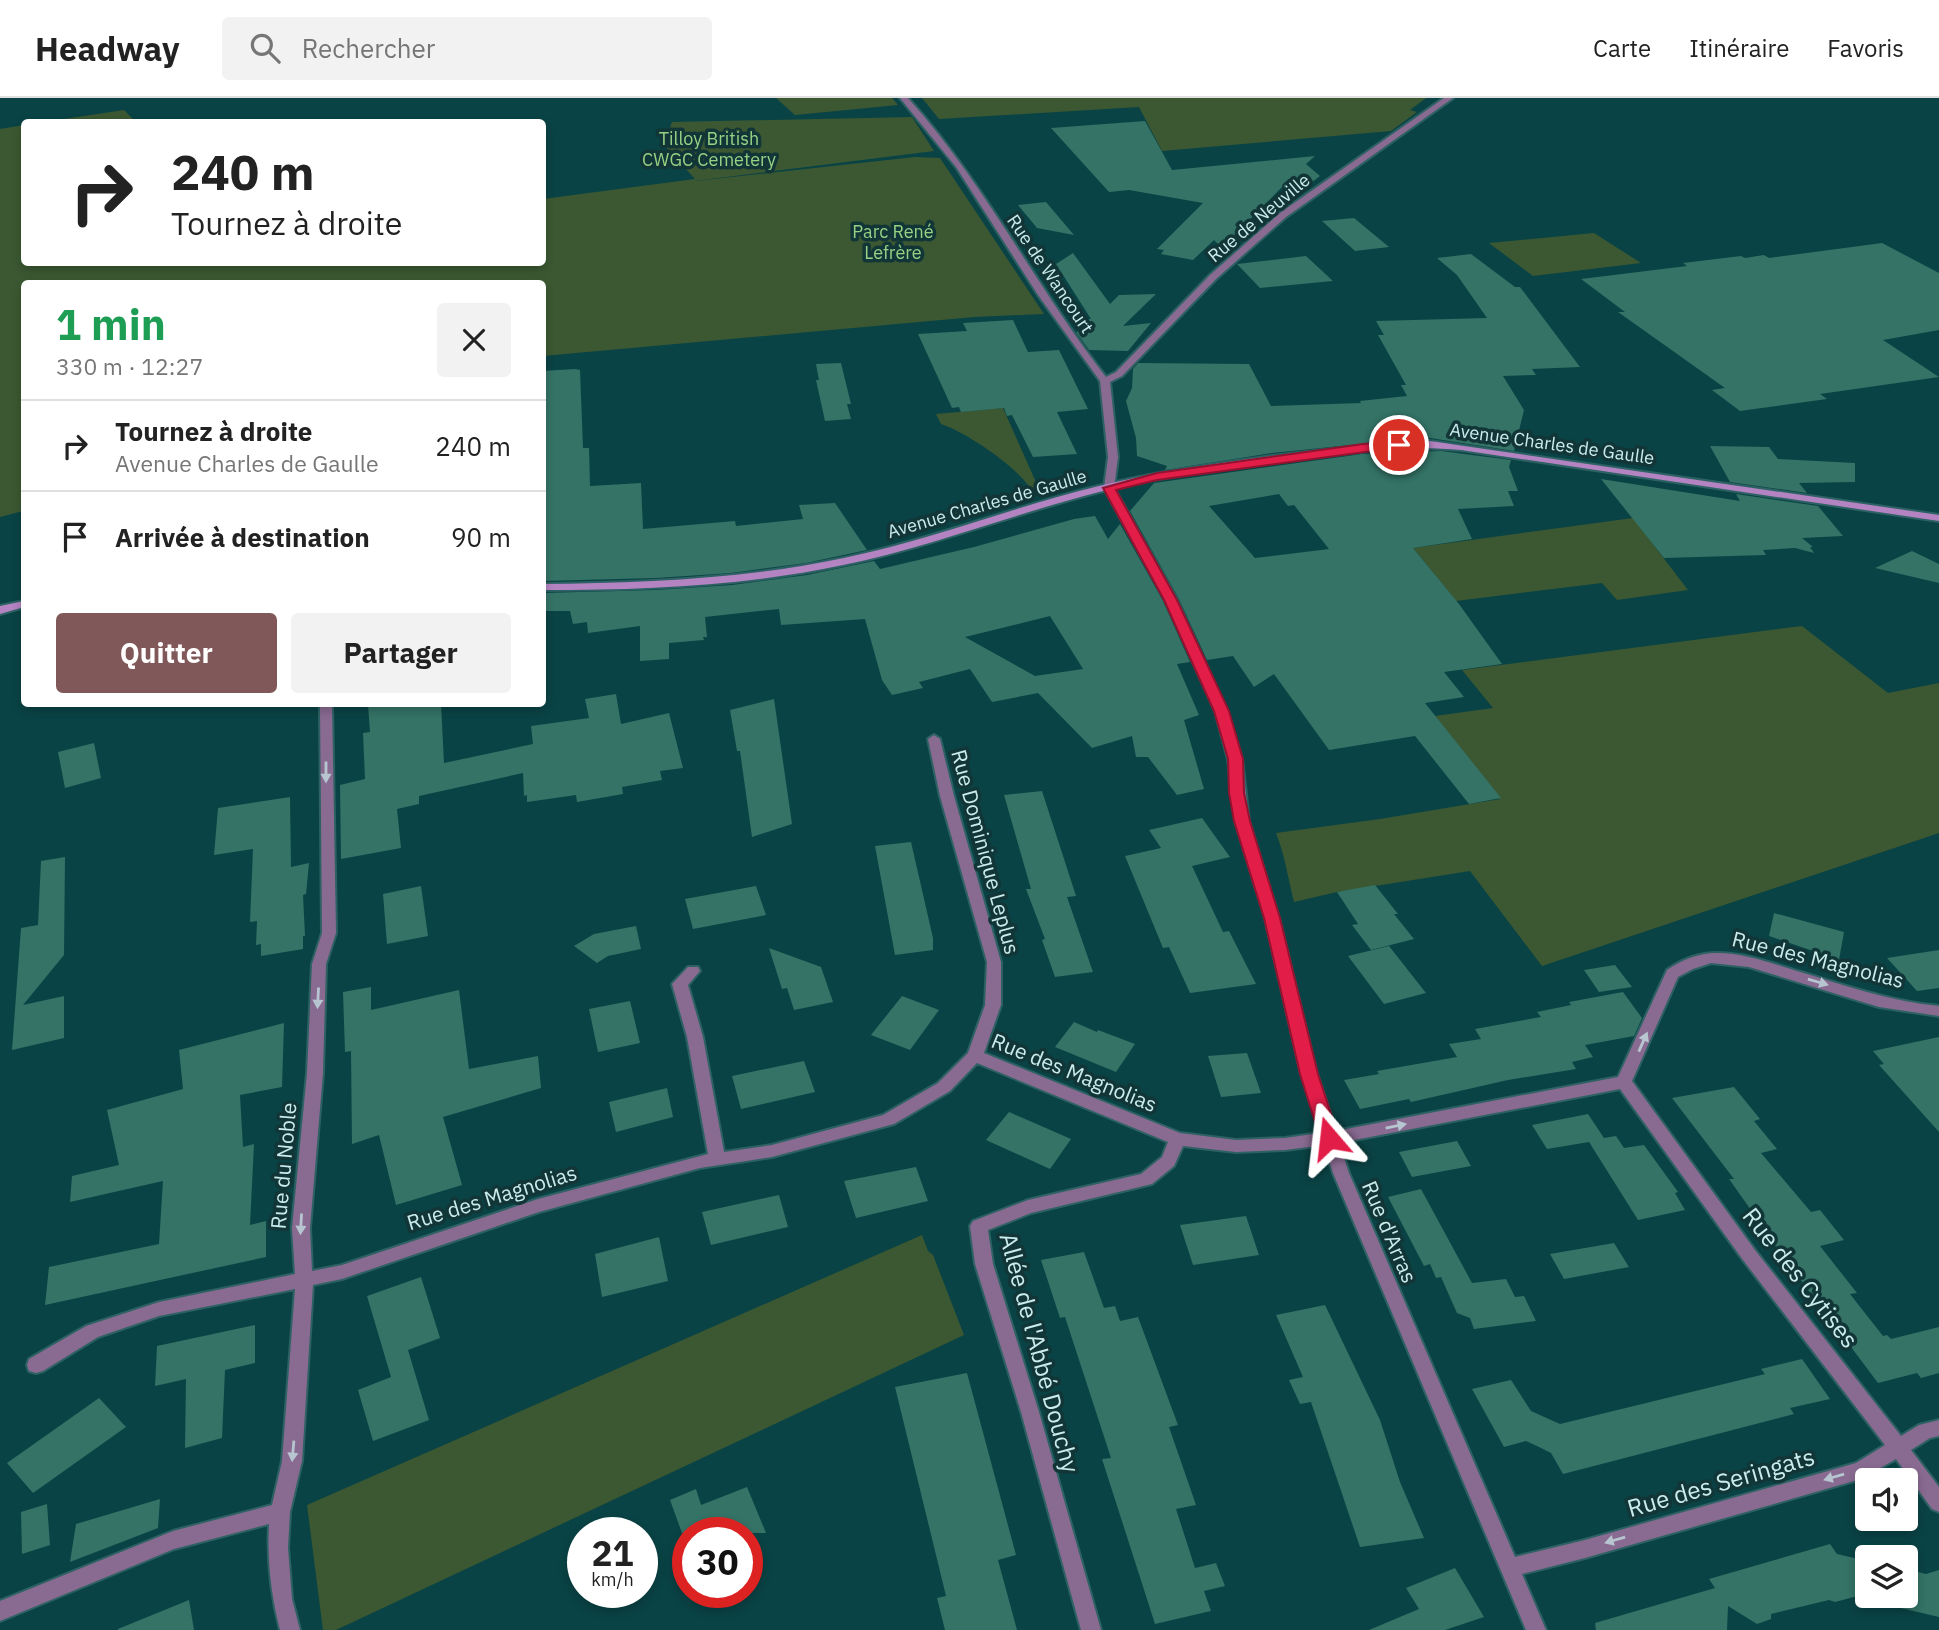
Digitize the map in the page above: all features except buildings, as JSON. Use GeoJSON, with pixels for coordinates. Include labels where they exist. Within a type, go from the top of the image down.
{"type":"FeatureCollection","features":[{"type":"Feature","properties":{"kind":"street","name":"Rue de Wancourt"},"geometry":{"type":"LineString","coordinates":[[904,98],[931,127],[968,177],[1047,302],[1105,381],[1110,396],[1114,458],[1114,471],[1109,488]]}},
{"type":"Feature","properties":{"kind":"street","name":"Rue de Neuville"},"geometry":{"type":"LineString","coordinates":[[1105,381],[1119,374],[1213,277],[1283,215],[1449,98]]}},
{"type":"Feature","properties":{"kind":"street","name":"Avenue Charles de Gaulle"},"geometry":{"type":"LineString","coordinates":[[546,587],[646,584],[798,569],[884,552],[1027,507],[1157,477],[1363,447],[1430,444],[1939,518]]}},
{"type":"Feature","properties":{"kind":"street","name":"Rue d'Arras"},"geometry":{"type":"LineString","coordinates":[[1109,488],[1171,600],[1222,711],[1235,759],[1242,821],[1272,918],[1309,1074],[1340,1173],[1536,1630]]}},
{"type":"Feature","properties":{"kind":"street"},"geometry":{"type":"LineString","coordinates":[[0,610],[21,605]]}},
{"type":"Feature","properties":{"kind":"street","name":"Rue du Noble"},"geometry":{"type":"LineString","coordinates":[[290,1630],[281,1588],[278,1548],[280,1512],[292,1461],[304,1281],[301,1228],[315,1073],[319,964],[329,933],[326,707]]}},
{"type":"Feature","properties":{"kind":"street","name":"Rue Dominique Leplus"},"geometry":{"type":"LineString","coordinates":[[934,739],[947,796],[994,962],[993,1005],[975,1056]]}},
{"type":"Feature","properties":{"kind":"street","name":"Rue des Magnolias"},"geometry":{"type":"LineString","coordinates":[[36,1365],[92,1331],[159,1309],[342,1272],[538,1206],[717,1160],[772,1151],[888,1120],[944,1087],[975,1056],[1178,1139],[1236,1146],[1329,1138],[1625,1082],[1672,974],[1695,962],[1715,958],[1744,961],[1868,997],[1916,1009],[1939,1011]]}},
{"type":"Feature","properties":{"kind":"street"},"geometry":{"type":"LineString","coordinates":[[693,971],[680,984],[695,1037],[717,1160]]}},
{"type":"Feature","properties":{"kind":"street","name":"Rue des Cytises"},"geometry":{"type":"LineString","coordinates":[[1625,1082],[1749,1255],[1857,1392],[1939,1503]]}},
{"type":"Feature","properties":{"kind":"street","name":"Allée de l'Abbé Douchy"},"geometry":{"type":"LineString","coordinates":[[1091,1630],[1030,1412],[984,1264],[979,1226],[1028,1207],[1146,1179],[1168,1161],[1178,1139]]}},
{"type":"Feature","properties":{"kind":"street","name":"Rue des Seringats"},"geometry":{"type":"LineString","coordinates":[[1508,1568],[1585,1549],[1860,1470],[1898,1450],[1926,1431],[1939,1428]]}},
{"type":"Feature","properties":{"kind":"street"},"geometry":{"type":"LineString","coordinates":[[0,1611],[173,1540],[280,1512]]}},
{"type":"Feature","properties":{"kind":"green space"},"geometry":{"type":"Polygon","coordinates":[[[776,98],[892,98],[898,105],[795,115],[776,98]]]}},
{"type":"Feature","properties":{"kind":"green space"},"geometry":{"type":"Polygon","coordinates":[[[922,98],[1426,98],[1410,110],[1417,112],[1391,131],[1162,151],[1139,107],[939,119],[922,98]]]}},
{"type":"Feature","properties":{"kind":"green space"},"geometry":{"type":"Polygon","coordinates":[[[124,110],[133,119],[64,119],[124,110]]]}},
{"type":"Feature","properties":{"kind":"green space","name":"Parc René Lefrère"},"geometry":{"type":"Polygon","coordinates":[[[912,117],[934,151],[695,181],[915,157],[940,158],[1044,314],[974,317],[546,356],[546,280],[21,280],[21,512],[0,517],[0,129],[21,126],[21,266],[546,266],[546,199],[695,179],[664,145],[672,122],[912,117]]]}},
{"type":"Feature","properties":{"kind":"green space"},"geometry":{"type":"Polygon","coordinates":[[[1594,233],[1641,263],[1533,276],[1489,243],[1594,233]]]}},
{"type":"Feature","properties":{"kind":"green space"},"geometry":{"type":"Polygon","coordinates":[[[1003,408],[1039,489],[926,522],[1030,488],[1014,470],[990,451],[941,424],[936,414],[1003,408]]]}},
{"type":"Feature","properties":{"kind":"green space"},"geometry":{"type":"Polygon","coordinates":[[[1633,518],[1688,590],[1617,600],[1602,583],[1456,601],[1413,548],[1633,518]]]}},
{"type":"Feature","properties":{"kind":"green space"},"geometry":{"type":"Polygon","coordinates":[[[1802,626],[1888,693],[1939,683],[1939,833],[1542,966],[1470,871],[1337,892],[1294,902],[1276,833],[1500,799],[1435,716],[1493,708],[1462,670],[1802,626]]]}},
{"type":"Feature","properties":{"kind":"green space"},"geometry":{"type":"Polygon","coordinates":[[[922,1235],[928,1251],[933,1255],[964,1335],[577,1517],[567,1517],[567,1521],[336,1630],[323,1630],[307,1505],[922,1235]]]}},
{"type":"Feature","properties":{"kind":"route"},"geometry":{"type":"LineString","coordinates":[[1329,1138],[1309,1074],[1272,918],[1242,821],[1235,759],[1222,711],[1171,600],[1109,488],[1157,477],[1363,447],[1399,445]]}},
{"type":"Feature","properties":{"kind":"park label","name":"Tilloy British CWGC Cemetery"},"geometry":{"type":"Point","coordinates":[709,149]}}]}
